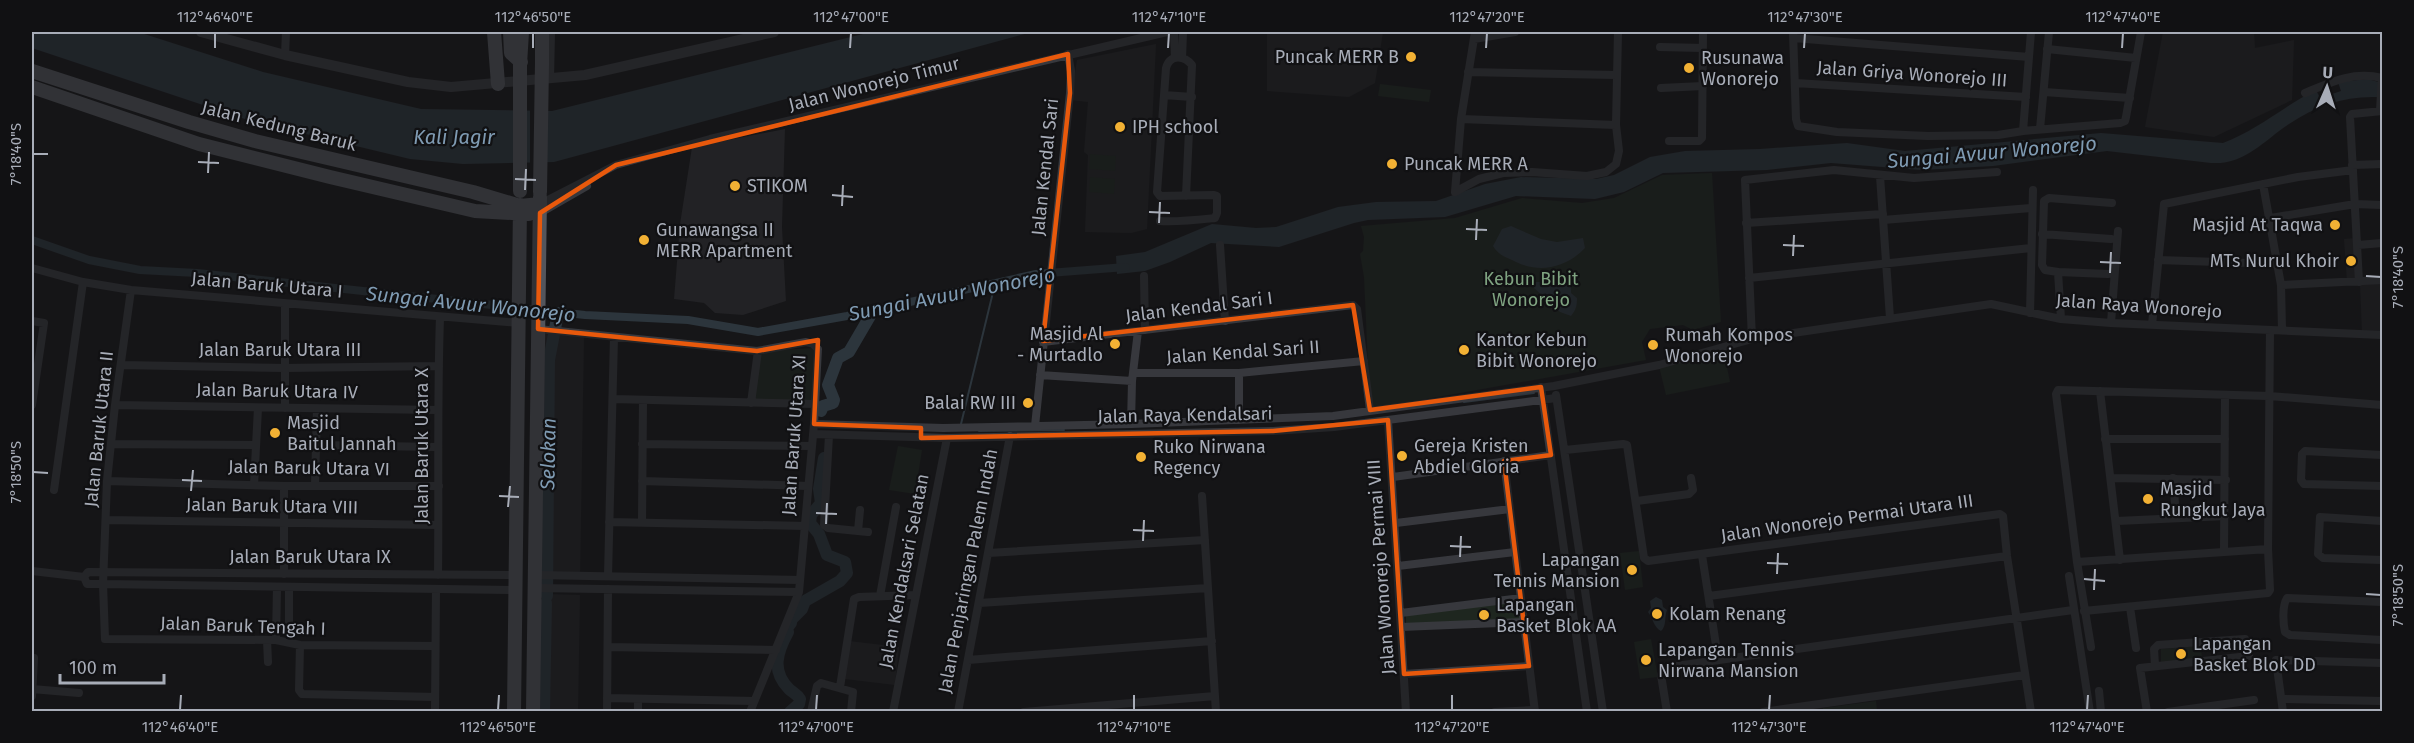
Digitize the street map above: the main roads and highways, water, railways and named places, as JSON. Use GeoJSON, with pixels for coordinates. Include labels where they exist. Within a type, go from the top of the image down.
{"type":"FeatureCollection","features":[{"type":"Feature","properties":{"kind":"main road"},"geometry":{"type":"LineString","coordinates":[[494,32],[501,83],[500,32]]}},
{"type":"Feature","properties":{"kind":"main road"},"geometry":{"type":"LineString","coordinates":[[510,32],[512,53],[520,63]]}},
{"type":"Feature","properties":{"kind":"main road"},"geometry":{"type":"LineString","coordinates":[[514,711],[522,32]]}},
{"type":"Feature","properties":{"kind":"main road"},"geometry":{"type":"LineString","coordinates":[[533,711],[547,582],[538,301],[542,32]]}},
{"type":"Feature","properties":{"kind":"main road"},"geometry":{"type":"LineString","coordinates":[[35,88],[37,73]]}},
{"type":"Feature","properties":{"kind":"main road","name":"Jalan Kedung Baruk"},"geometry":{"type":"LineString","coordinates":[[37,73],[255,141],[473,192],[520,210]]}},
{"type":"Feature","properties":{"kind":"main road","name":"Jalan Kedung Baruk"},"geometry":{"type":"LineString","coordinates":[[35,88],[184,139],[330,177],[475,211],[520,210]]}},
{"type":"Feature","properties":{"kind":"main road"},"geometry":{"type":"LineString","coordinates":[[184,139],[189,122]]}},
{"type":"Feature","properties":{"kind":"main road"},"geometry":{"type":"LineString","coordinates":[[520,210],[540,203]]}},
{"type":"Feature","properties":{"kind":"water","name":"Kali Jagir"},"geometry":{"type":"Polygon","coordinates":[[[32,32],[138,32],[263,72],[421,109],[552,111],[871,32],[1032,32],[554,162],[463,164],[410,159],[248,120],[32,48],[32,32]]]}},
{"type":"Feature","properties":{"kind":"water","name":"Sungai Avuur Wonorejo"},"geometry":{"type":"Polygon","coordinates":[[[2368,79],[2382,83],[2377,97],[2353,98],[2320,107],[2289,124],[2253,151],[2223,163],[2107,151],[1993,166],[1921,170],[1831,163],[1767,170],[1663,173],[1624,192],[1595,199],[1516,196],[1445,217],[1368,220],[1354,223],[1279,247],[1211,243],[1145,271],[1117,274],[1116,256],[1145,252],[1212,224],[1256,228],[1276,227],[1338,207],[1376,202],[1436,201],[1485,184],[1521,177],[1596,179],[1614,175],[1650,157],[1685,151],[1847,143],[1905,151],[2101,133],[2223,143],[2247,132],[2316,90],[2320,98],[2341,91],[2338,82],[2368,79]]]}},
{"type":"Feature","properties":{"kind":"water"},"geometry":{"type":"Polygon","coordinates":[[[1511,226],[1541,239],[1557,242],[1583,238],[1585,248],[1570,260],[1553,267],[1525,266],[1503,256],[1493,246],[1502,229],[1511,226]]]}},
{"type":"Feature","properties":{"kind":"water"},"geometry":{"type":"Polygon","coordinates":[[[1574,275],[1571,293],[1577,298],[1577,303],[1571,316],[1560,312],[1534,288],[1535,282],[1555,282],[1574,275]]]}},
{"type":"Feature","properties":{"kind":"water","name":"Kolam Renang"},"geometry":{"type":"Polygon","coordinates":[[[1656,597],[1662,600],[1663,607],[1667,610],[1661,631],[1648,612],[1651,608],[1650,601],[1656,597]]]}},
{"type":"Feature","properties":{"kind":"waterway","name":"Sungai Avuur Wonorejo"},"geometry":{"type":"LineString","coordinates":[[32,240],[89,260],[140,270],[197,273],[585,315],[688,320],[758,332],[847,316],[1036,274],[1126,267]]}},
{"type":"Feature","properties":{"kind":"waterway"},"geometry":{"type":"LineString","coordinates":[[961,424],[995,284]]}},
{"type":"Feature","properties":{"kind":"waterway","name":"Selokan"},"geometry":{"type":"LineString","coordinates":[[821,411],[823,406],[833,403],[834,400],[828,385],[838,358],[849,352],[873,311]]}},
{"type":"Feature","properties":{"kind":"waterway","name":"Selokan"},"geometry":{"type":"LineString","coordinates":[[547,596],[549,360],[558,313]]}},
{"type":"Feature","properties":{"kind":"waterway"},"geometry":{"type":"LineString","coordinates":[[1464,402],[1534,393]]}},
{"type":"Feature","properties":{"kind":"waterway"},"geometry":{"type":"LineString","coordinates":[[979,431],[1064,430]]}},
{"type":"Feature","properties":{"kind":"waterway","name":"Selokan"},"geometry":{"type":"LineString","coordinates":[[790,712],[799,704],[800,699],[783,682],[778,668],[779,654],[788,632],[787,628],[791,620],[802,609],[805,601],[840,581],[847,573],[845,562],[827,555],[819,534],[810,523],[811,515],[821,503],[819,489],[824,458]]}},
{"type":"Feature","properties":{"kind":"waterway","name":"Selokan"},"geometry":{"type":"LineString","coordinates":[[544,712],[546,603]]}},
{"type":"Feature","properties":{"kind":"place","name":"Puncak MERR B"},"geometry":{"type":"Point","coordinates":[1411,57]}},
{"type":"Feature","properties":{"kind":"place","name":"Rusunawa Wonorejo"},"geometry":{"type":"Point","coordinates":[1689,68]}},
{"type":"Feature","properties":{"kind":"place","name":"IPH school"},"geometry":{"type":"Point","coordinates":[1120,127]}},
{"type":"Feature","properties":{"kind":"place","name":"Puncak MERR A"},"geometry":{"type":"Point","coordinates":[1392,164]}},
{"type":"Feature","properties":{"kind":"place","name":"STIKOM"},"geometry":{"type":"Point","coordinates":[735,186]}},
{"type":"Feature","properties":{"kind":"place","name":"Masjid At Taqwa"},"geometry":{"type":"Point","coordinates":[2335,225]}},
{"type":"Feature","properties":{"kind":"place","name":"Gunawangsa II MERR Apartment"},"geometry":{"type":"Point","coordinates":[644,240]}},
{"type":"Feature","properties":{"kind":"place","name":"MTs Nurul Khoir"},"geometry":{"type":"Point","coordinates":[2351,261]}},
{"type":"Feature","properties":{"kind":"place","name":"Masjid Al - Murtadlo"},"geometry":{"type":"Point","coordinates":[1115,344]}},
{"type":"Feature","properties":{"kind":"place","name":"Rumah Kompos Wonorejo"},"geometry":{"type":"Point","coordinates":[1653,345]}},
{"type":"Feature","properties":{"kind":"place","name":"Kantor Kebun Bibit Wonorejo"},"geometry":{"type":"Point","coordinates":[1464,350]}},
{"type":"Feature","properties":{"kind":"place","name":"Balai RW III"},"geometry":{"type":"Point","coordinates":[1028,403]}},
{"type":"Feature","properties":{"kind":"place","name":"Masjid Baitul Jannah"},"geometry":{"type":"Point","coordinates":[275,433]}},
{"type":"Feature","properties":{"kind":"place","name":"Gereja Kristen Abdiel Gloria"},"geometry":{"type":"Point","coordinates":[1402,456]}},
{"type":"Feature","properties":{"kind":"place","name":"Ruko Nirwana Regency"},"geometry":{"type":"Point","coordinates":[1141,457]}},
{"type":"Feature","properties":{"kind":"place","name":"Masjid Rungkut Jaya"},"geometry":{"type":"Point","coordinates":[2148,499]}},
{"type":"Feature","properties":{"kind":"place","name":"Lapangan Tennis Mansion"},"geometry":{"type":"Point","coordinates":[1632,570]}},
{"type":"Feature","properties":{"kind":"place","name":"Kolam Renang"},"geometry":{"type":"Point","coordinates":[1657,614]}},
{"type":"Feature","properties":{"kind":"place","name":"Lapangan Basket Blok AA"},"geometry":{"type":"Point","coordinates":[1484,615]}},
{"type":"Feature","properties":{"kind":"place","name":"Lapangan Basket Blok DD"},"geometry":{"type":"Point","coordinates":[2181,654]}},
{"type":"Feature","properties":{"kind":"place","name":"Lapangan Tennis Nirwana Mansion"},"geometry":{"type":"Point","coordinates":[1646,660]}},
{"type":"Feature","properties":{"kind":"park label","name":"Kebun Bibit Wonorejo"},"geometry":{"type":"Point","coordinates":[1531,289]}}]}
